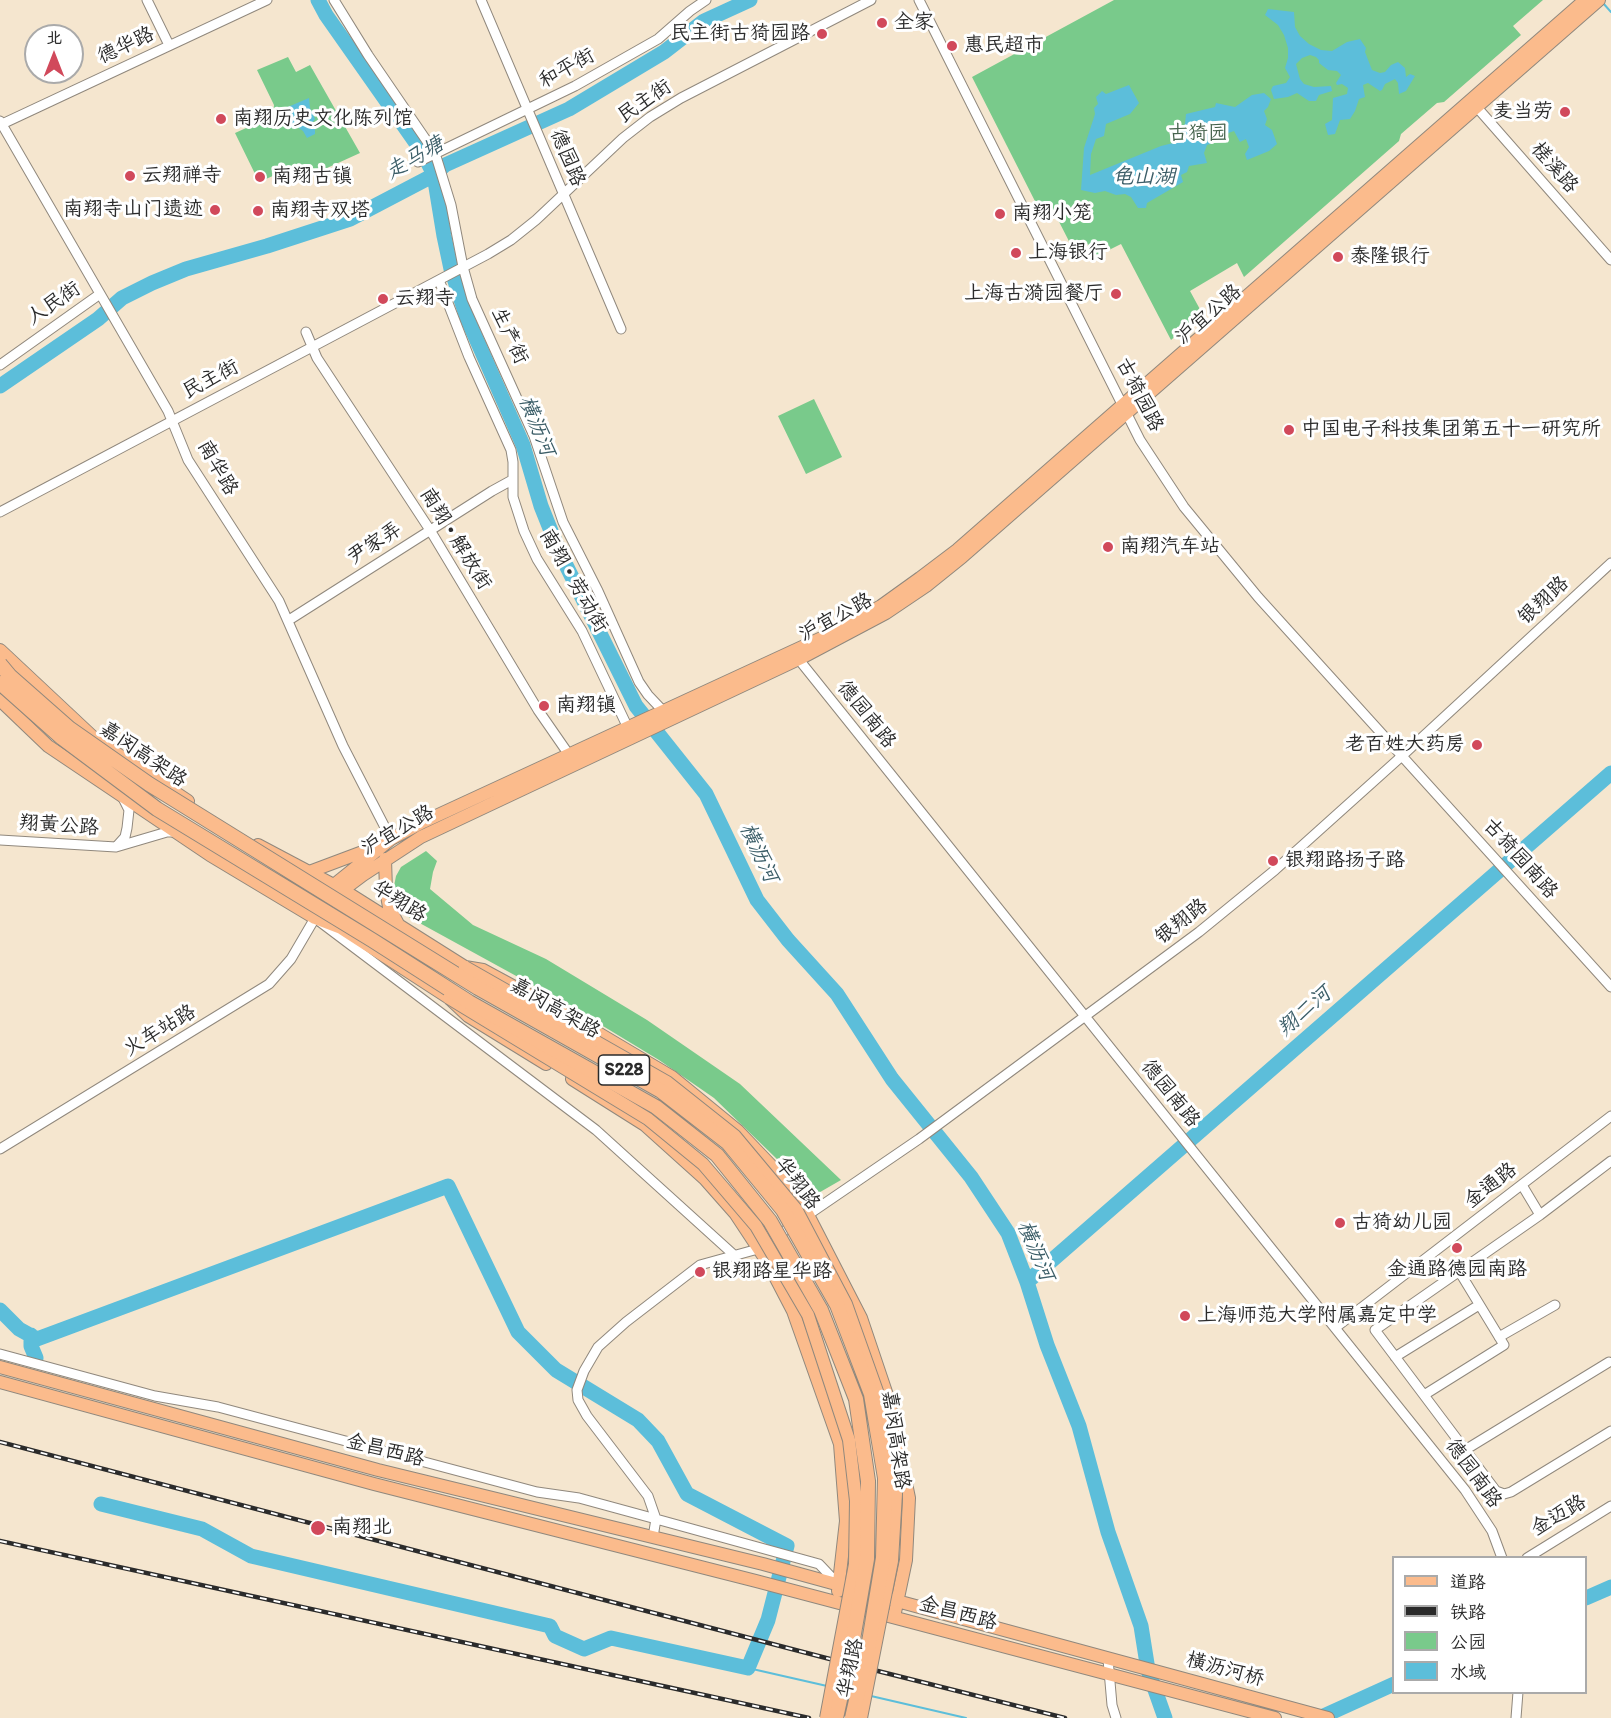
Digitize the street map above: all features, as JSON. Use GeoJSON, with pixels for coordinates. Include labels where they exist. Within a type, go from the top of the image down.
{"type":"FeatureCollection","features":[{"type":"Feature","properties":{"kind":"highway","name":"嘉闵高架路"},"geometry":{"type":"LineString","coordinates":[[0,664],[10,676],[69,728],[148,784],[478,988],[661,1091],[728,1143],[783,1210],[837,1305],[872,1394],[885,1478],[884,1558],[868,1648],[852,1718]]}},
{"type":"Feature","properties":{"kind":"highway","name":"嘉闵高架路"},"geometry":{"type":"LineString","coordinates":[[0,683],[62,738],[157,809],[469,1002],[656,1107],[717,1155],[731,1172],[770,1221],[821,1310],[856,1399],[868,1481],[867,1559],[836,1718]]}},
{"type":"Feature","properties":{"kind":"main road","name":"沪宜公路"},"geometry":{"type":"LineString","coordinates":[[338,887],[421,837],[635,728],[846,636],[926,586],[963,557],[1125,408],[1592,2]]}},
{"type":"Feature","properties":{"kind":"main road"},"geometry":{"type":"LineString","coordinates":[[0,650],[95,738],[238,835],[338,887]]}},
{"type":"Feature","properties":{"kind":"main road"},"geometry":{"type":"LineString","coordinates":[[0,700],[48,746],[210,855],[315,918],[340,928],[449,998],[468,1016],[645,1125],[705,1179],[735,1213],[794,1311],[840,1444],[846,1521],[837,1602]]}},
{"type":"Feature","properties":{"kind":"main road","name":"沪宜公路"},"geometry":{"type":"LineString","coordinates":[[315,918],[338,887],[386,842],[423,822],[572,760]]}},
{"type":"Feature","properties":{"kind":"main road"},"geometry":{"type":"LineString","coordinates":[[309,872],[386,842]]}},
{"type":"Feature","properties":{"kind":"main road"},"geometry":{"type":"LineString","coordinates":[[385,859],[385,881],[389,907],[398,925]]}},
{"type":"Feature","properties":{"kind":"main road"},"geometry":{"type":"LineString","coordinates":[[299,908],[338,887]]}},
{"type":"Feature","properties":{"kind":"main road","name":"华翔路"},"geometry":{"type":"LineString","coordinates":[[338,887],[465,967],[667,1082],[735,1136],[796,1209],[846,1304],[878,1394],[896,1494],[892,1561],[861,1718]]}},
{"type":"Feature","properties":{"kind":"main road"},"geometry":{"type":"LineString","coordinates":[[465,967],[483,970],[581,1023],[672,1077],[738,1131],[778,1173],[808,1215],[861,1318],[889,1401],[909,1498],[906,1560],[894,1617]]}},
{"type":"Feature","properties":{"kind":"main road","name":"华翔路"},"geometry":{"type":"LineString","coordinates":[[449,998],[648,1119],[703,1164],[756,1226],[808,1315],[849,1440],[856,1501],[855,1564],[826,1718]]}},
{"type":"Feature","properties":{"kind":"main road","name":"金昌西路"},"geometry":{"type":"LineString","coordinates":[[0,1367],[378,1470],[763,1564],[1110,1660]]}},
{"type":"Feature","properties":{"kind":"main road","name":"金昌西路"},"geometry":{"type":"LineString","coordinates":[[0,1382],[374,1484],[788,1589],[1114,1676]]}},
{"type":"Feature","properties":{"kind":"main road","name":"横沥河桥"},"geometry":{"type":"LineString","coordinates":[[1110,1660],[1328,1718]]}},
{"type":"Feature","properties":{"kind":"main road","name":"横沥河桥"},"geometry":{"type":"LineString","coordinates":[[1114,1676],[1275,1718]]}},
{"type":"Feature","properties":{"kind":"street"},"geometry":{"type":"LineString","coordinates":[[147,0],[169,45]]}},
{"type":"Feature","properties":{"kind":"street","name":"德华路"},"geometry":{"type":"LineString","coordinates":[[0,123],[267,0]]}},
{"type":"Feature","properties":{"kind":"street","name":"生产街"},"geometry":{"type":"LineString","coordinates":[[334,0],[434,158],[442,175],[472,299],[534,436],[563,522],[602,599],[639,682],[663,717]]}},
{"type":"Feature","properties":{"kind":"street","name":"德园路"},"geometry":{"type":"LineString","coordinates":[[481,0],[621,329]]}},
{"type":"Feature","properties":{"kind":"street","name":"和平街"},"geometry":{"type":"LineString","coordinates":[[434,158],[559,95],[658,39],[706,0]]}},
{"type":"Feature","properties":{"kind":"street","name":"民主街"},"geometry":{"type":"LineString","coordinates":[[0,512],[463,267],[520,233],[632,131],[660,110],[871,0]]}},
{"type":"Feature","properties":{"kind":"street","name":"古猗园路"},"geometry":{"type":"LineString","coordinates":[[919,0],[1148,452],[1200,528],[1258,597],[1403,755]]}},
{"type":"Feature","properties":{"kind":"street","name":"槎溪路"},"geometry":{"type":"LineString","coordinates":[[1474,103],[1611,260]]}},
{"type":"Feature","properties":{"kind":"street","name":"南华路"},"geometry":{"type":"LineString","coordinates":[[0,123],[115,317],[173,421],[188,460],[274,592],[289,620],[386,842]]}},
{"type":"Feature","properties":{"kind":"street"},"geometry":{"type":"LineString","coordinates":[[418,162],[434,158]]}},
{"type":"Feature","properties":{"kind":"street","name":"南翔 • 劳动街"},"geometry":{"type":"LineString","coordinates":[[439,280],[469,357],[511,450],[515,506],[530,544],[546,574],[579,624],[635,728]]}},
{"type":"Feature","properties":{"kind":"street","name":"人民街"},"geometry":{"type":"LineString","coordinates":[[0,365],[103,298]]}},
{"type":"Feature","properties":{"kind":"street","name":"南翔 • 解放街"},"geometry":{"type":"LineString","coordinates":[[306,332],[317,358],[430,530],[534,702],[572,760]]}},
{"type":"Feature","properties":{"kind":"street","name":"尹家弄"},"geometry":{"type":"LineString","coordinates":[[289,620],[512,480]]}},
{"type":"Feature","properties":{"kind":"street","name":"银翔路"},"geometry":{"type":"LineString","coordinates":[[656,1519],[648,1496],[587,1416],[578,1400],[577,1390],[584,1371],[598,1347],[626,1322],[700,1265],[758,1249],[919,1139],[1199,932],[1275,870],[1611,563]]}},
{"type":"Feature","properties":{"kind":"street","name":"德园南路"},"geometry":{"type":"LineString","coordinates":[[796,656],[1465,1490],[1492,1531],[1502,1556]]}},
{"type":"Feature","properties":{"kind":"street","name":"古猗园南路"},"geometry":{"type":"LineString","coordinates":[[1403,755],[1611,987]]}},
{"type":"Feature","properties":{"kind":"street"},"geometry":{"type":"LineString","coordinates":[[116,847],[125,837],[128,828],[129,810],[122,796]]}},
{"type":"Feature","properties":{"kind":"street","name":"翔黄公路"},"geometry":{"type":"LineString","coordinates":[[0,840],[116,847],[176,832]]}},
{"type":"Feature","properties":{"kind":"street"},"geometry":{"type":"LineString","coordinates":[[315,918],[596,1130],[734,1255]]}},
{"type":"Feature","properties":{"kind":"street","name":"火车站路"},"geometry":{"type":"LineString","coordinates":[[0,1149],[269,984],[291,959],[315,918]]}},
{"type":"Feature","properties":{"kind":"street","name":"金通路"},"geometry":{"type":"LineString","coordinates":[[1335,1328],[1611,1116]]}},
{"type":"Feature","properties":{"kind":"street"},"geometry":{"type":"LineString","coordinates":[[1611,1161],[1540,1215],[1375,1330],[1496,1491],[1504,1494],[1511,1492],[1611,1431]]}},
{"type":"Feature","properties":{"kind":"street"},"geometry":{"type":"LineString","coordinates":[[1522,1185],[1540,1215]]}},
{"type":"Feature","properties":{"kind":"street"},"geometry":{"type":"LineString","coordinates":[[1424,1395],[1503,1345],[1459,1271]]}},
{"type":"Feature","properties":{"kind":"street"},"geometry":{"type":"LineString","coordinates":[[1395,1357],[1479,1305]]}},
{"type":"Feature","properties":{"kind":"street"},"geometry":{"type":"LineString","coordinates":[[1499,1337],[1555,1305]]}},
{"type":"Feature","properties":{"kind":"street"},"geometry":{"type":"LineString","coordinates":[[0,1354],[155,1396],[218,1407],[537,1492],[579,1498],[656,1519],[819,1564],[839,1585]]}},
{"type":"Feature","properties":{"kind":"street"},"geometry":{"type":"LineString","coordinates":[[1465,1450],[1609,1362]]}},
{"type":"Feature","properties":{"kind":"street","name":"金迈路"},"geometry":{"type":"LineString","coordinates":[[1529,1556],[1611,1506]]}},
{"type":"Feature","properties":{"kind":"street"},"geometry":{"type":"LineString","coordinates":[[653,1537],[656,1519]]}},
{"type":"Feature","properties":{"kind":"street"},"geometry":{"type":"LineString","coordinates":[[1110,1660],[1114,1676],[1112,1705],[1116,1718]]}},
{"type":"Feature","properties":{"kind":"street"},"geometry":{"type":"LineString","coordinates":[[1516,1718],[1518,1694]]}},
{"type":"Feature","properties":{"kind":"green space","name":"古猗园"},"geometry":{"type":"Polygon","coordinates":[[[1114,0],[1543,0],[1513,26],[1521,35],[1444,102],[1437,103],[1401,134],[1399,141],[1244,277],[1237,263],[1190,291],[1202,313],[1171,340],[1121,244],[1095,257],[1088,244],[1074,251],[1052,208],[1041,213],[972,77],[1114,0]]]}},
{"type":"Feature","properties":{"kind":"green space"},"geometry":{"type":"Polygon","coordinates":[[[288,57],[296,72],[310,65],[360,153],[305,178],[298,165],[259,182],[235,133],[273,116],[274,105],[257,70],[288,57]]]}},
{"type":"Feature","properties":{"kind":"green space"},"geometry":{"type":"Polygon","coordinates":[[[814,399],[842,457],[806,474],[778,416],[814,399]]]}},
{"type":"Feature","properties":{"kind":"green space"},"geometry":{"type":"Polygon","coordinates":[[[426,851],[437,861],[430,889],[473,925],[546,959],[647,1020],[740,1084],[841,1180],[815,1195],[806,1193],[780,1162],[714,1098],[659,1060],[560,1000],[405,915],[396,904],[393,891],[396,876],[401,867],[426,851]]]}},
{"type":"Feature","properties":{"kind":"water"},"geometry":{"type":"Polygon","coordinates":[[[1268,9],[1294,12],[1295,27],[1300,36],[1321,50],[1332,51],[1347,42],[1360,39],[1366,48],[1365,52],[1372,70],[1385,72],[1391,65],[1398,62],[1405,68],[1406,77],[1410,74],[1415,76],[1406,91],[1399,94],[1398,83],[1395,79],[1385,84],[1380,91],[1368,83],[1363,85],[1365,97],[1359,99],[1350,119],[1340,120],[1335,134],[1328,135],[1325,124],[1332,120],[1333,98],[1347,94],[1348,88],[1342,84],[1337,85],[1341,75],[1337,71],[1328,70],[1319,63],[1316,57],[1310,55],[1302,58],[1296,64],[1300,79],[1304,84],[1314,87],[1331,86],[1332,91],[1319,95],[1316,101],[1309,101],[1297,93],[1274,99],[1271,90],[1273,86],[1286,83],[1290,77],[1285,68],[1288,48],[1284,35],[1278,25],[1265,15],[1268,9]]]}},
{"type":"Feature","properties":{"kind":"water","name":"龟山湖"},"geometry":{"type":"Polygon","coordinates":[[[1129,85],[1139,103],[1130,114],[1106,124],[1104,136],[1096,139],[1091,154],[1090,175],[1161,146],[1177,142],[1178,130],[1185,124],[1186,114],[1215,107],[1216,103],[1235,107],[1252,95],[1264,93],[1271,99],[1264,111],[1267,119],[1265,125],[1272,130],[1277,144],[1269,151],[1247,160],[1245,154],[1249,147],[1246,139],[1240,142],[1234,131],[1223,135],[1223,139],[1207,145],[1204,153],[1207,163],[1189,166],[1187,172],[1181,175],[1183,182],[1147,203],[1146,208],[1138,208],[1131,197],[1125,194],[1116,195],[1105,191],[1095,193],[1081,190],[1084,148],[1095,114],[1094,108],[1098,104],[1096,97],[1102,91],[1106,94],[1129,85]]]}},
{"type":"Feature","properties":{"kind":"water"},"geometry":{"type":"Polygon","coordinates":[[[309,98],[315,119],[312,123],[315,134],[307,138],[296,126],[290,128],[283,109],[309,98]]]}},
{"type":"Feature","properties":{"kind":"waterway","name":"横沥河"},"geometry":{"type":"LineString","coordinates":[[318,0],[326,15],[423,153],[434,175],[451,269],[467,318],[523,445],[541,506],[559,551],[636,706],[706,794],[757,900],[788,940],[837,994],[892,1079],[971,1177],[1008,1233],[1027,1282],[1047,1345],[1079,1426],[1108,1532],[1141,1626],[1148,1670],[1165,1718]]}},
{"type":"Feature","properties":{"kind":"waterway","name":"走马塘"},"geometry":{"type":"LineString","coordinates":[[0,386],[98,319],[122,298],[186,269],[350,219],[434,175],[445,165],[569,109],[664,52],[704,21],[750,0]]}},
{"type":"Feature","properties":{"kind":"waterway"},"geometry":{"type":"LineString","coordinates":[[1603,3],[1611,12]]}},
{"type":"Feature","properties":{"kind":"waterway","name":"翔二河"},"geometry":{"type":"LineString","coordinates":[[1027,1282],[1611,773]]}},
{"type":"Feature","properties":{"kind":"waterway"},"geometry":{"type":"LineString","coordinates":[[0,1310],[19,1329],[37,1339],[448,1186],[518,1332],[556,1370],[638,1420],[658,1441],[687,1494],[787,1546],[768,1620],[748,1668],[611,1638],[584,1649],[555,1636],[550,1626],[251,1556],[202,1529],[101,1504]]}},
{"type":"Feature","properties":{"kind":"waterway"},"geometry":{"type":"LineString","coordinates":[[31,1335],[31,1346],[36,1358]]}},
{"type":"Feature","properties":{"kind":"waterway","name":"横沥河"},"geometry":{"type":"LineString","coordinates":[[1587,1598],[1611,1587]]}},
{"type":"Feature","properties":{"kind":"waterway"},"geometry":{"type":"LineString","coordinates":[[748,1668],[827,1686]]}},
{"type":"Feature","properties":{"kind":"waterway","name":"横沥河"},"geometry":{"type":"LineString","coordinates":[[1319,1718],[1392,1685]]}},
{"type":"Feature","properties":{"kind":"waterway"},"geometry":{"type":"LineString","coordinates":[[871,1696],[966,1718]]}},
{"type":"Feature","properties":{"kind":"railway"},"geometry":{"type":"LineString","coordinates":[[0,1442],[826,1658],[1065,1718]]}},
{"type":"Feature","properties":{"kind":"railway"},"geometry":{"type":"LineString","coordinates":[[0,1541],[809,1718]]}},
{"type":"Feature","properties":{"kind":"place","name":"全家"},"geometry":{"type":"Point","coordinates":[882,23]}},
{"type":"Feature","properties":{"kind":"place","name":"民主街古猗园路"},"geometry":{"type":"Point","coordinates":[822,34]}},
{"type":"Feature","properties":{"kind":"place","name":"惠民超市"},"geometry":{"type":"Point","coordinates":[952,46]}},
{"type":"Feature","properties":{"kind":"place","name":"麦当劳"},"geometry":{"type":"Point","coordinates":[1565,112]}},
{"type":"Feature","properties":{"kind":"place","name":"南翔历史文化陈列馆"},"geometry":{"type":"Point","coordinates":[221,119]}},
{"type":"Feature","properties":{"kind":"place","name":"云翔禅寺"},"geometry":{"type":"Point","coordinates":[130,176]}},
{"type":"Feature","properties":{"kind":"place","name":"南翔古镇"},"geometry":{"type":"Point","coordinates":[260,177]}},
{"type":"Feature","properties":{"kind":"place","name":"南翔寺山门遗迹"},"geometry":{"type":"Point","coordinates":[215,210]}},
{"type":"Feature","properties":{"kind":"place","name":"南翔寺双塔"},"geometry":{"type":"Point","coordinates":[258,211]}},
{"type":"Feature","properties":{"kind":"place","name":"南翔小笼"},"geometry":{"type":"Point","coordinates":[1000,214]}},
{"type":"Feature","properties":{"kind":"place","name":"上海银行"},"geometry":{"type":"Point","coordinates":[1016,253]}},
{"type":"Feature","properties":{"kind":"place","name":"泰隆银行"},"geometry":{"type":"Point","coordinates":[1338,257]}},
{"type":"Feature","properties":{"kind":"place","name":"上海古漪园餐厅"},"geometry":{"type":"Point","coordinates":[1116,294]}},
{"type":"Feature","properties":{"kind":"place","name":"云翔寺"},"geometry":{"type":"Point","coordinates":[383,299]}},
{"type":"Feature","properties":{"kind":"place","name":"中国电子科技集团第五十一研究所"},"geometry":{"type":"Point","coordinates":[1289,430]}},
{"type":"Feature","properties":{"kind":"place","name":"南翔汽车站"},"geometry":{"type":"Point","coordinates":[1108,547]}},
{"type":"Feature","properties":{"kind":"place","name":"南翔镇"},"geometry":{"type":"Point","coordinates":[544,706]}},
{"type":"Feature","properties":{"kind":"place","name":"老百姓大药房"},"geometry":{"type":"Point","coordinates":[1477,745]}},
{"type":"Feature","properties":{"kind":"place","name":"银翔路扬子路"},"geometry":{"type":"Point","coordinates":[1273,861]}},
{"type":"Feature","properties":{"kind":"place","name":"古猗幼儿园"},"geometry":{"type":"Point","coordinates":[1340,1223]}},
{"type":"Feature","properties":{"kind":"place","name":"金通路德园南路"},"geometry":{"type":"Point","coordinates":[1457,1248]}},
{"type":"Feature","properties":{"kind":"place","name":"银翔路星华路"},"geometry":{"type":"Point","coordinates":[700,1272]}},
{"type":"Feature","properties":{"kind":"place","name":"上海师范大学附属嘉定中学"},"geometry":{"type":"Point","coordinates":[1185,1316]}},
{"type":"Feature","properties":{"kind":"place","name":"南翔北"},"geometry":{"type":"Point","coordinates":[318,1528]}}]}
